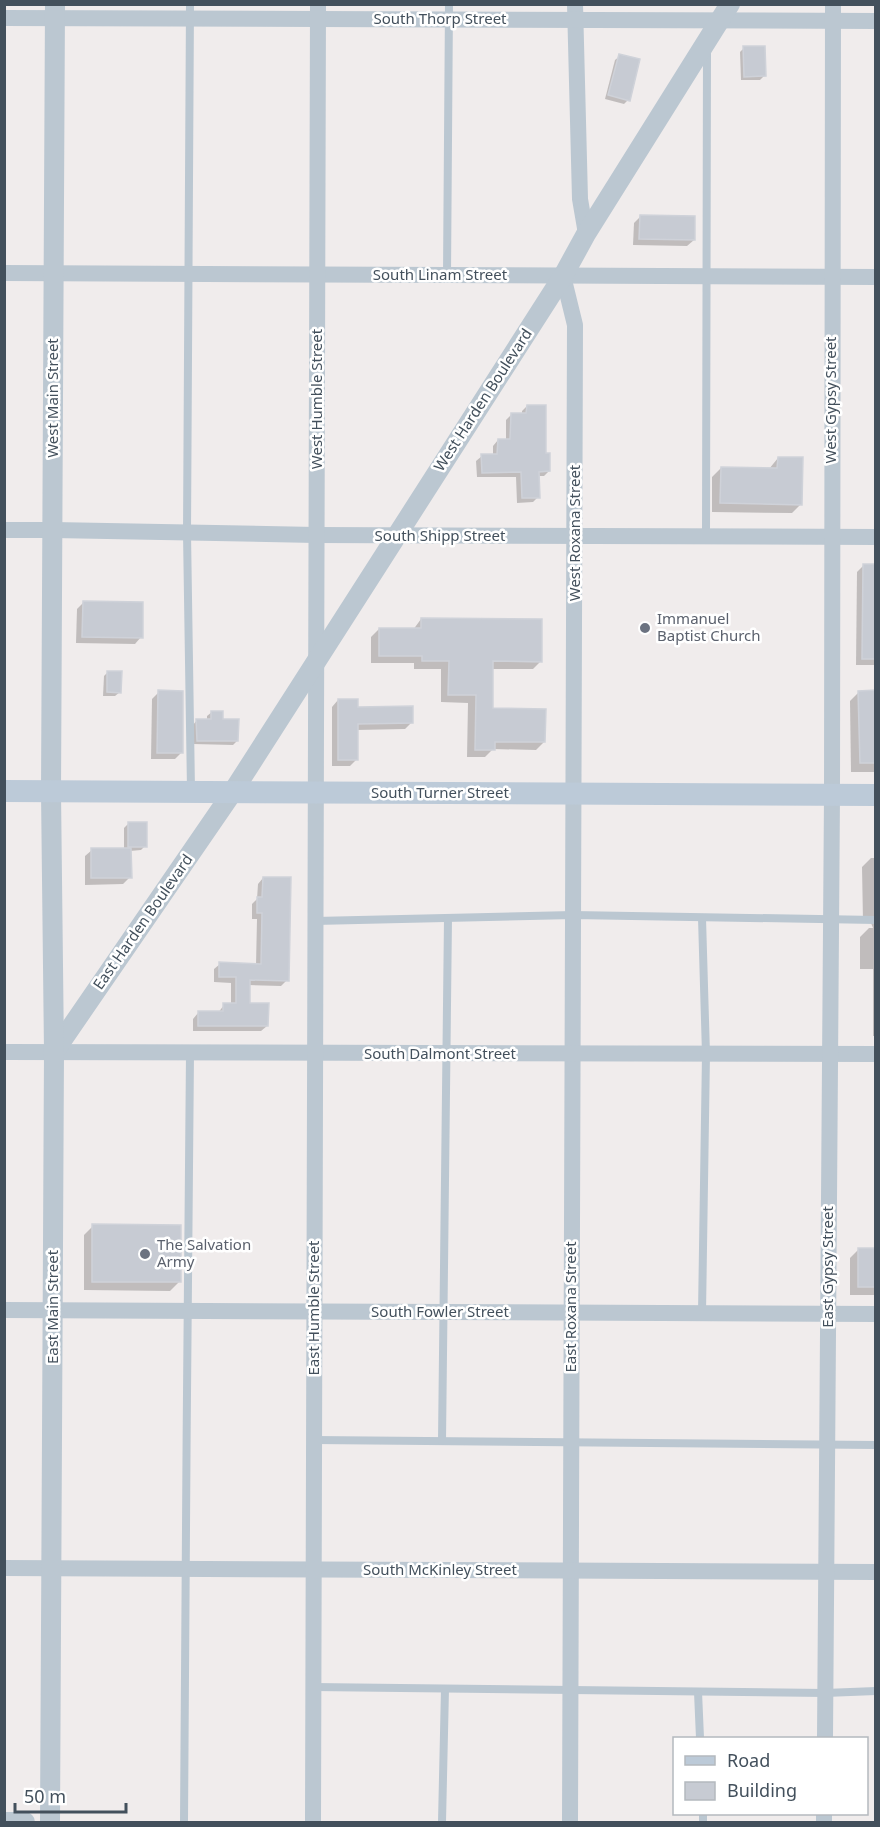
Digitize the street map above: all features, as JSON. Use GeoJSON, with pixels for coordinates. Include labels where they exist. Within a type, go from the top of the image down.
{"type":"FeatureCollection","features":[{"type":"Feature","properties":{"kind":"main road","name":"South Turner Street"},"geometry":{"type":"LineString","coordinates":[[4,791],[876,795]]}},
{"type":"Feature","properties":{"kind":"street","name":"South Thorp Street"},"geometry":{"type":"LineString","coordinates":[[4,18],[55,11],[725,12],[833,13],[876,21]]}},
{"type":"Feature","properties":{"kind":"street","name":"West Main Street"},"geometry":{"type":"LineString","coordinates":[[51,792],[55,11]]}},
{"type":"Feature","properties":{"kind":"street","name":"West Humble Street"},"geometry":{"type":"LineString","coordinates":[[315,793],[318,12]]}},
{"type":"Feature","properties":{"kind":"street"},"geometry":{"type":"LineString","coordinates":[[576,12],[580,199],[586,234]]}},
{"type":"Feature","properties":{"kind":"street","name":"West Harden Boulevard"},"geometry":{"type":"LineString","coordinates":[[232,793],[563,276],[586,234],[725,12]]}},
{"type":"Feature","properties":{"kind":"street","name":"West Gypsy Street"},"geometry":{"type":"LineString","coordinates":[[832,795],[833,13]]}},
{"type":"Feature","properties":{"kind":"street","name":"South Linam Street"},"geometry":{"type":"LineString","coordinates":[[4,273],[876,277]]}},
{"type":"Feature","properties":{"kind":"street","name":"West Roxana Street"},"geometry":{"type":"LineString","coordinates":[[563,276],[576,325],[574,792]]}},
{"type":"Feature","properties":{"kind":"street","name":"South Shipp Street"},"geometry":{"type":"LineString","coordinates":[[4,531],[187,532],[316,536],[876,537]]}},
{"type":"Feature","properties":{"kind":"street","name":"East Main Street"},"geometry":{"type":"LineString","coordinates":[[50,1822],[54,1052],[51,792]]}},
{"type":"Feature","properties":{"kind":"street","name":"East Roxana Street"},"geometry":{"type":"LineString","coordinates":[[570,1822],[574,792]]}},
{"type":"Feature","properties":{"kind":"street","name":"East Harden Boulevard"},"geometry":{"type":"LineString","coordinates":[[54,1052],[232,793]]}},
{"type":"Feature","properties":{"kind":"street","name":"East Humble Street"},"geometry":{"type":"LineString","coordinates":[[313,1822],[315,793]]}},
{"type":"Feature","properties":{"kind":"street","name":"East Gypsy Street"},"geometry":{"type":"LineString","coordinates":[[825,1737],[832,795]]}},
{"type":"Feature","properties":{"kind":"street","name":"South Dalmont Street"},"geometry":{"type":"LineString","coordinates":[[4,1052],[876,1054]]}},
{"type":"Feature","properties":{"kind":"street","name":"South Fowler Street"},"geometry":{"type":"LineString","coordinates":[[4,1310],[876,1314]]}},
{"type":"Feature","properties":{"kind":"street","name":"South McKinley Street"},"geometry":{"type":"LineString","coordinates":[[4,1568],[876,1572]]}},
{"type":"Feature","properties":{"kind":"street"},"geometry":{"type":"LineString","coordinates":[[4,1822],[25,1822]]}},
{"type":"Feature","properties":{"kind":"lane"},"geometry":{"type":"LineString","coordinates":[[190,11],[187,532],[191,793]]}},
{"type":"Feature","properties":{"kind":"lane"},"geometry":{"type":"LineString","coordinates":[[447,275],[449,12]]}},
{"type":"Feature","properties":{"kind":"lane"},"geometry":{"type":"LineString","coordinates":[[706,536],[707,42]]}},
{"type":"Feature","properties":{"kind":"lane"},"geometry":{"type":"LineString","coordinates":[[315,921],[573,915],[876,920]]}},
{"type":"Feature","properties":{"kind":"lane"},"geometry":{"type":"LineString","coordinates":[[442,1441],[448,918]]}},
{"type":"Feature","properties":{"kind":"lane"},"geometry":{"type":"LineString","coordinates":[[702,918],[706,1054],[702,1313]]}},
{"type":"Feature","properties":{"kind":"lane"},"geometry":{"type":"LineString","coordinates":[[184,1822],[187,1568],[186,1311],[190,1053]]}},
{"type":"Feature","properties":{"kind":"lane"},"geometry":{"type":"LineString","coordinates":[[314,1440],[876,1445]]}},
{"type":"Feature","properties":{"kind":"lane"},"geometry":{"type":"LineString","coordinates":[[313,1687],[825,1693],[876,1691]]}},
{"type":"Feature","properties":{"kind":"lane"},"geometry":{"type":"LineString","coordinates":[[442,1822],[445,1689]]}},
{"type":"Feature","properties":{"kind":"lane"},"geometry":{"type":"LineString","coordinates":[[698,1692],[700,1737]]}},
{"type":"Feature","properties":{"kind":"building"},"geometry":{"type":"Polygon","coordinates":[[[743,46],[765,46],[766,76],[744,77],[743,46]]]}},
{"type":"Feature","properties":{"kind":"building"},"geometry":{"type":"Polygon","coordinates":[[[619,54],[640,59],[630,101],[608,95],[619,54]]]}},
{"type":"Feature","properties":{"kind":"building"},"geometry":{"type":"Polygon","coordinates":[[[640,215],[695,216],[695,240],[639,239],[640,215]]]}},
{"type":"Feature","properties":{"kind":"building"},"geometry":{"type":"Polygon","coordinates":[[[527,405],[546,405],[546,453],[550,453],[550,471],[539,472],[540,498],[522,498],[521,472],[482,473],[481,454],[497,454],[498,439],[510,439],[511,413],[526,413],[527,405]]]}},
{"type":"Feature","properties":{"kind":"building"},"geometry":{"type":"Polygon","coordinates":[[[778,457],[803,457],[802,505],[720,503],[721,467],[777,468],[778,457]]]}},
{"type":"Feature","properties":{"kind":"building"},"geometry":{"type":"Polygon","coordinates":[[[863,564],[876,564],[876,659],[862,659],[863,564]]]}},
{"type":"Feature","properties":{"kind":"building"},"geometry":{"type":"Polygon","coordinates":[[[83,601],[143,602],[143,638],[82,637],[83,601]]]}},
{"type":"Feature","properties":{"kind":"building"},"geometry":{"type":"Polygon","coordinates":[[[421,618],[542,619],[542,662],[493,661],[493,708],[546,709],[545,742],[495,742],[495,750],[475,750],[476,695],[448,695],[449,661],[422,661],[422,656],[379,656],[379,628],[421,628],[421,618]]]}},
{"type":"Feature","properties":{"kind":"building"},"geometry":{"type":"Polygon","coordinates":[[[107,671],[122,671],[121,693],[107,692],[107,671]]]}},
{"type":"Feature","properties":{"kind":"building"},"geometry":{"type":"Polygon","coordinates":[[[158,690],[183,691],[183,753],[157,753],[158,690]]]}},
{"type":"Feature","properties":{"kind":"building"},"geometry":{"type":"Polygon","coordinates":[[[876,690],[876,763],[860,763],[858,691],[876,690]]]}},
{"type":"Feature","properties":{"kind":"building"},"geometry":{"type":"Polygon","coordinates":[[[338,699],[358,699],[358,707],[413,706],[413,723],[358,724],[358,760],[338,760],[338,699]]]}},
{"type":"Feature","properties":{"kind":"building"},"geometry":{"type":"Polygon","coordinates":[[[211,711],[223,711],[223,719],[239,719],[238,741],[197,741],[196,719],[211,719],[211,711]]]}},
{"type":"Feature","properties":{"kind":"building"},"geometry":{"type":"Polygon","coordinates":[[[128,822],[147,822],[147,847],[128,847],[128,822]]]}},
{"type":"Feature","properties":{"kind":"building"},"geometry":{"type":"Polygon","coordinates":[[[91,848],[131,848],[132,878],[91,878],[91,848]]]}},
{"type":"Feature","properties":{"kind":"building"},"geometry":{"type":"Polygon","coordinates":[[[263,877],[291,877],[289,981],[250,980],[250,1003],[269,1003],[268,1026],[198,1026],[198,1011],[223,1011],[223,1003],[236,1003],[236,977],[219,977],[219,962],[261,964],[262,913],[257,913],[257,897],[262,897],[263,877]]]}},
{"type":"Feature","properties":{"kind":"building"},"geometry":{"type":"Polygon","coordinates":[[[92,1224],[181,1225],[181,1282],[92,1282],[92,1224]]]}},
{"type":"Feature","properties":{"kind":"building"},"geometry":{"type":"Polygon","coordinates":[[[858,1248],[876,1248],[876,1287],[858,1287],[858,1248]]]}},
{"type":"Feature","properties":{"kind":"place","name":"Immanuel Baptist Church"},"geometry":{"type":"Point","coordinates":[645,628]}},
{"type":"Feature","properties":{"kind":"place","name":"The Salvation Army"},"geometry":{"type":"Point","coordinates":[145,1254]}}]}
